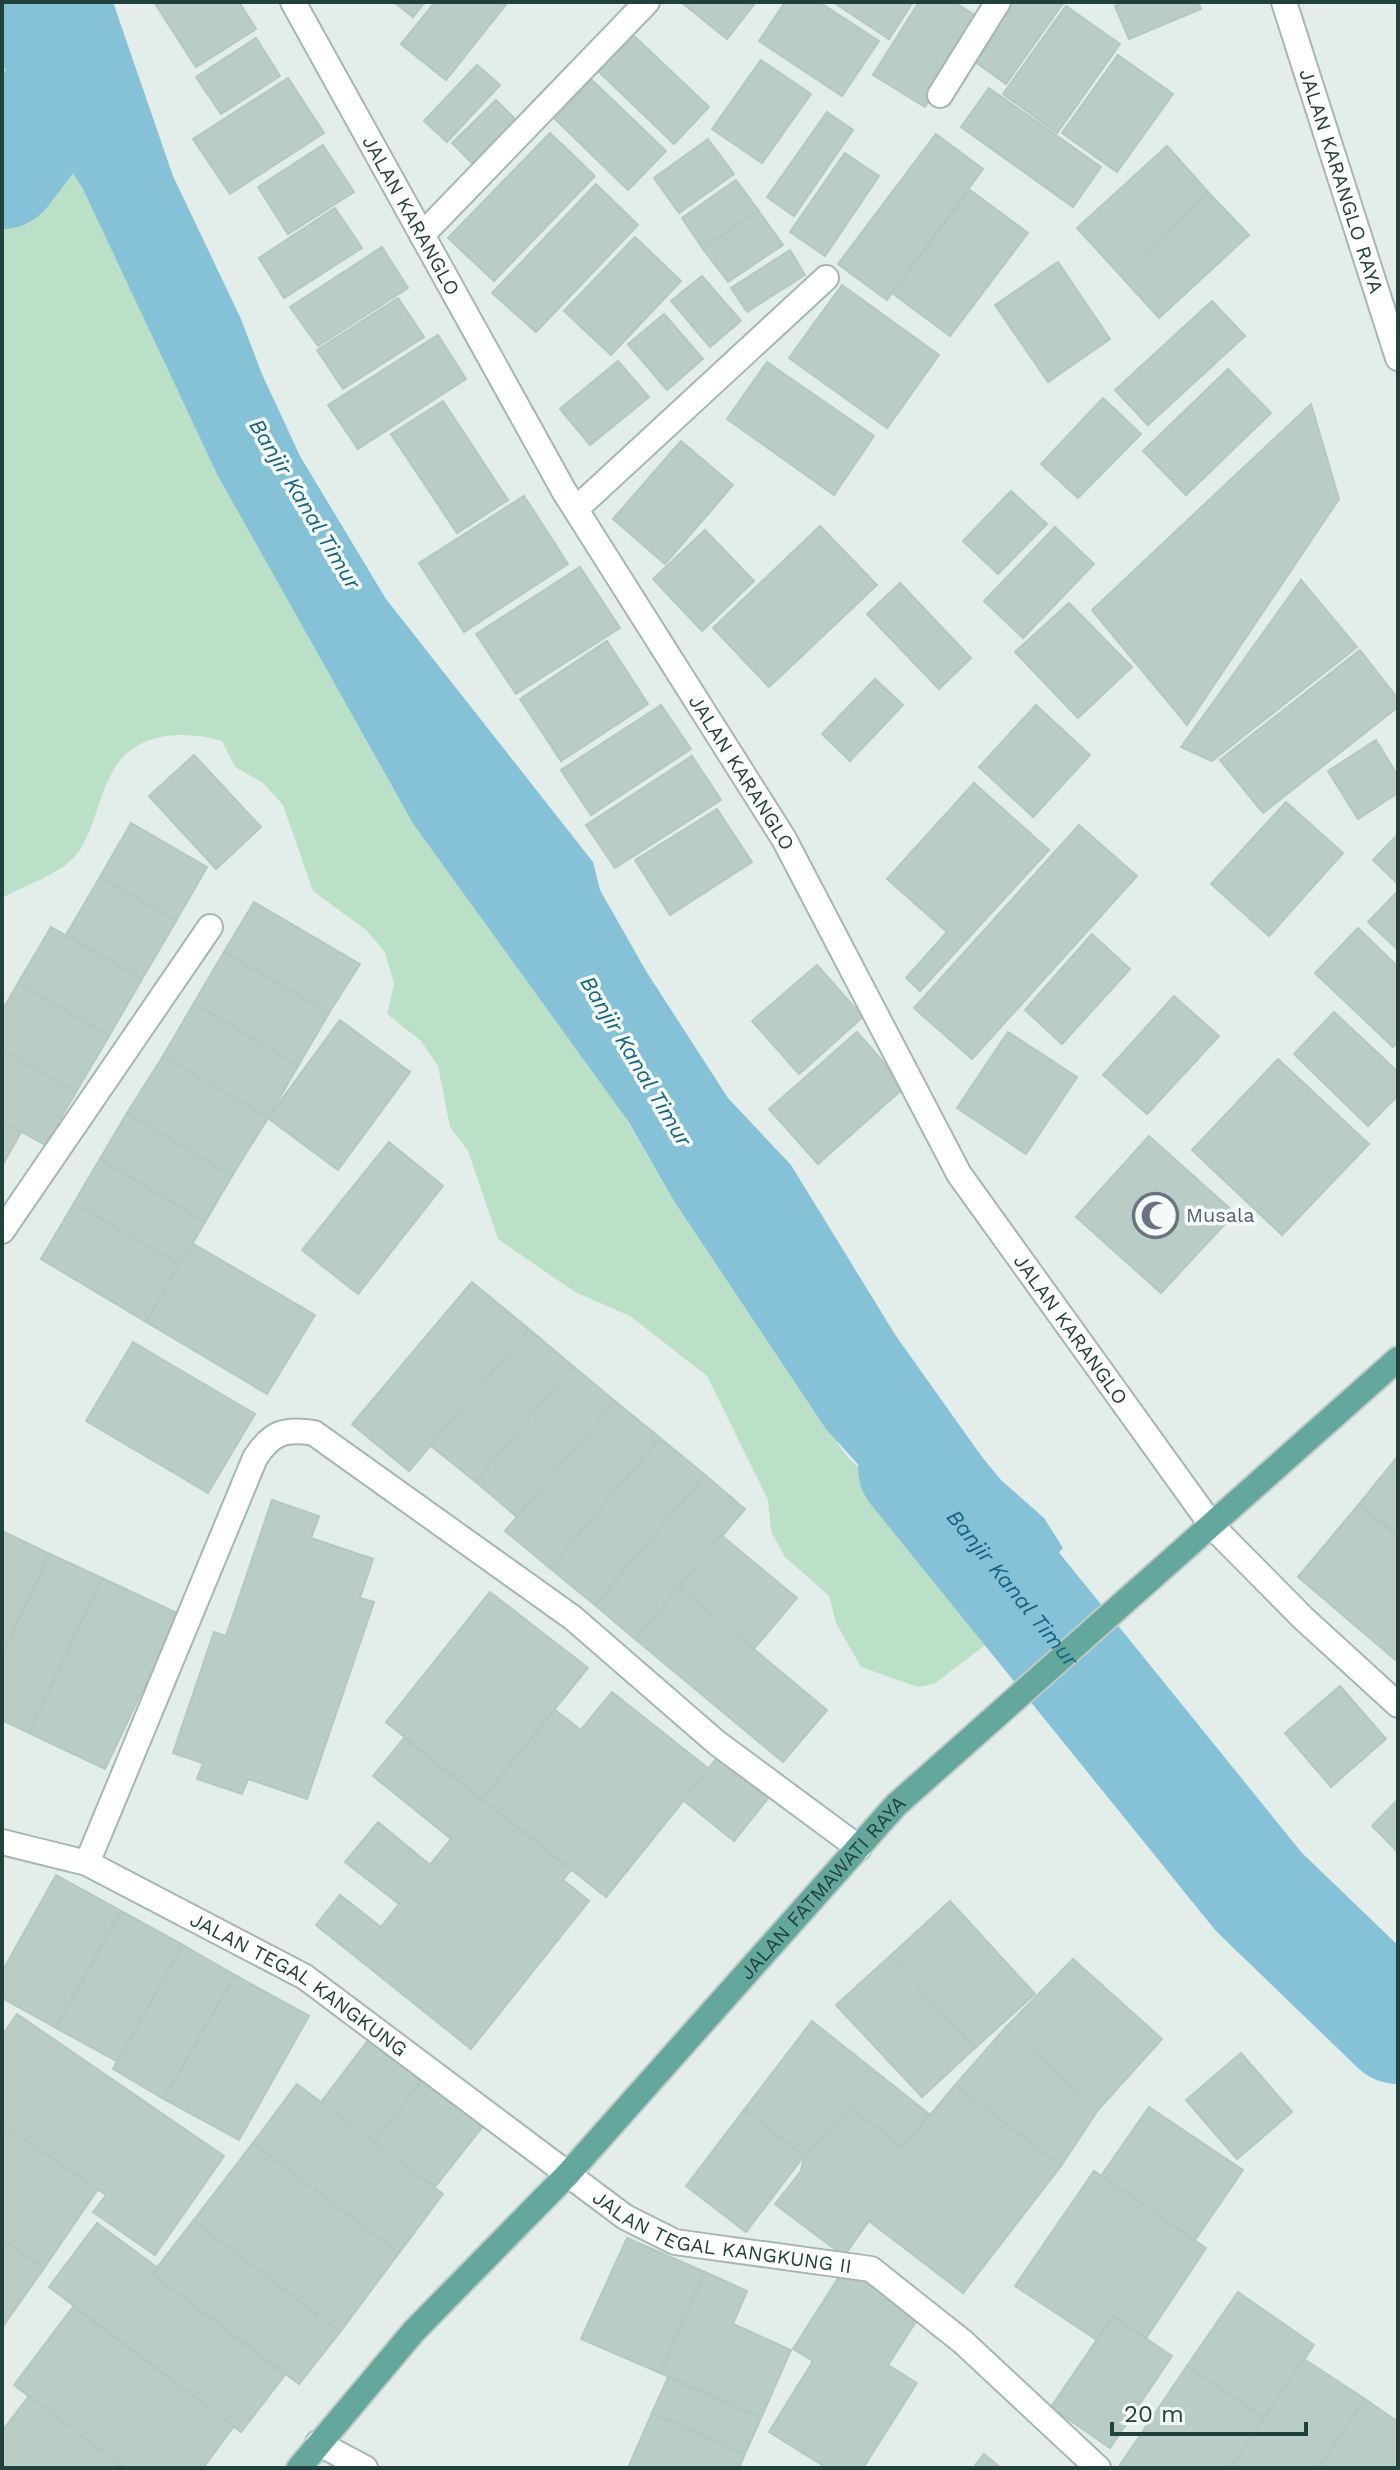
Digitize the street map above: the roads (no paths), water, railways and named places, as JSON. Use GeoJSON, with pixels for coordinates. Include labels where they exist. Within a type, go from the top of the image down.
{"type":"FeatureCollection","features":[{"type":"Feature","properties":{"kind":"main road","name":"JALAN FATMAWATI RAYA"},"geometry":{"type":"LineString","coordinates":[[299,2468],[414,2331],[568,2174],[896,1805],[1171,1559],[1213,1527],[1398,1359]]}},
{"type":"Feature","properties":{"kind":"street","name":"JALAN KARANGLO"},"geometry":{"type":"LineString","coordinates":[[293,2],[576,509],[784,839],[959,1174],[1213,1527],[1303,1618],[1398,1705]]}},
{"type":"Feature","properties":{"kind":"street"},"geometry":{"type":"LineString","coordinates":[[422,235],[647,2]]}},
{"type":"Feature","properties":{"kind":"street"},"geometry":{"type":"LineString","coordinates":[[940,95],[998,2]]}},
{"type":"Feature","properties":{"kind":"street","name":"JALAN KARANGLO RAYA"},"geometry":{"type":"LineString","coordinates":[[1284,2],[1398,358]]}},
{"type":"Feature","properties":{"kind":"street"},"geometry":{"type":"LineString","coordinates":[[576,509],[826,278]]}},
{"type":"Feature","properties":{"kind":"street"},"geometry":{"type":"LineString","coordinates":[[2,1231],[210,927]]}},
{"type":"Feature","properties":{"kind":"street"},"geometry":{"type":"LineString","coordinates":[[87,1863],[255,1458],[268,1438],[289,1429],[314,1433],[573,1618],[717,1743],[859,1848]]}},
{"type":"Feature","properties":{"kind":"street","name":"JALAN TEGAL KANGKUNG"},"geometry":{"type":"LineString","coordinates":[[2,1842],[87,1863],[305,1977],[568,2174]]}},
{"type":"Feature","properties":{"kind":"street","name":"JALAN TEGAL KANGKUNG II"},"geometry":{"type":"LineString","coordinates":[[568,2174],[625,2217],[675,2242],[871,2269],[963,2342],[1098,2468]]}},
{"type":"Feature","properties":{"kind":"street"},"geometry":{"type":"LineString","coordinates":[[318,2443],[365,2468]]}},
{"type":"Feature","properties":{"kind":"water"},"geometry":{"type":"Polygon","coordinates":[[[2,2],[113,2],[173,176],[241,319],[262,374],[300,456],[386,599],[593,862],[600,890],[646,971],[728,1098],[791,1165],[896,1336],[982,1457],[1001,1480],[1044,1518],[1063,1548],[1003,1609],[974,1592],[826,1429],[674,1201],[628,1121],[414,825],[218,476],[83,189],[2,64],[2,2]]]}},
{"type":"Feature","properties":{"kind":"waterway"},"geometry":{"type":"LineString","coordinates":[[2,171],[62,92]]}},
{"type":"Feature","properties":{"kind":"waterway","name":"Banjir Kanal Timur"},"geometry":{"type":"LineString","coordinates":[[916,1468],[1259,1892],[1398,2026]]}},
{"type":"Feature","properties":{"kind":"place","name":"Musala"},"geometry":{"type":"Point","coordinates":[1155,1215]}}]}
